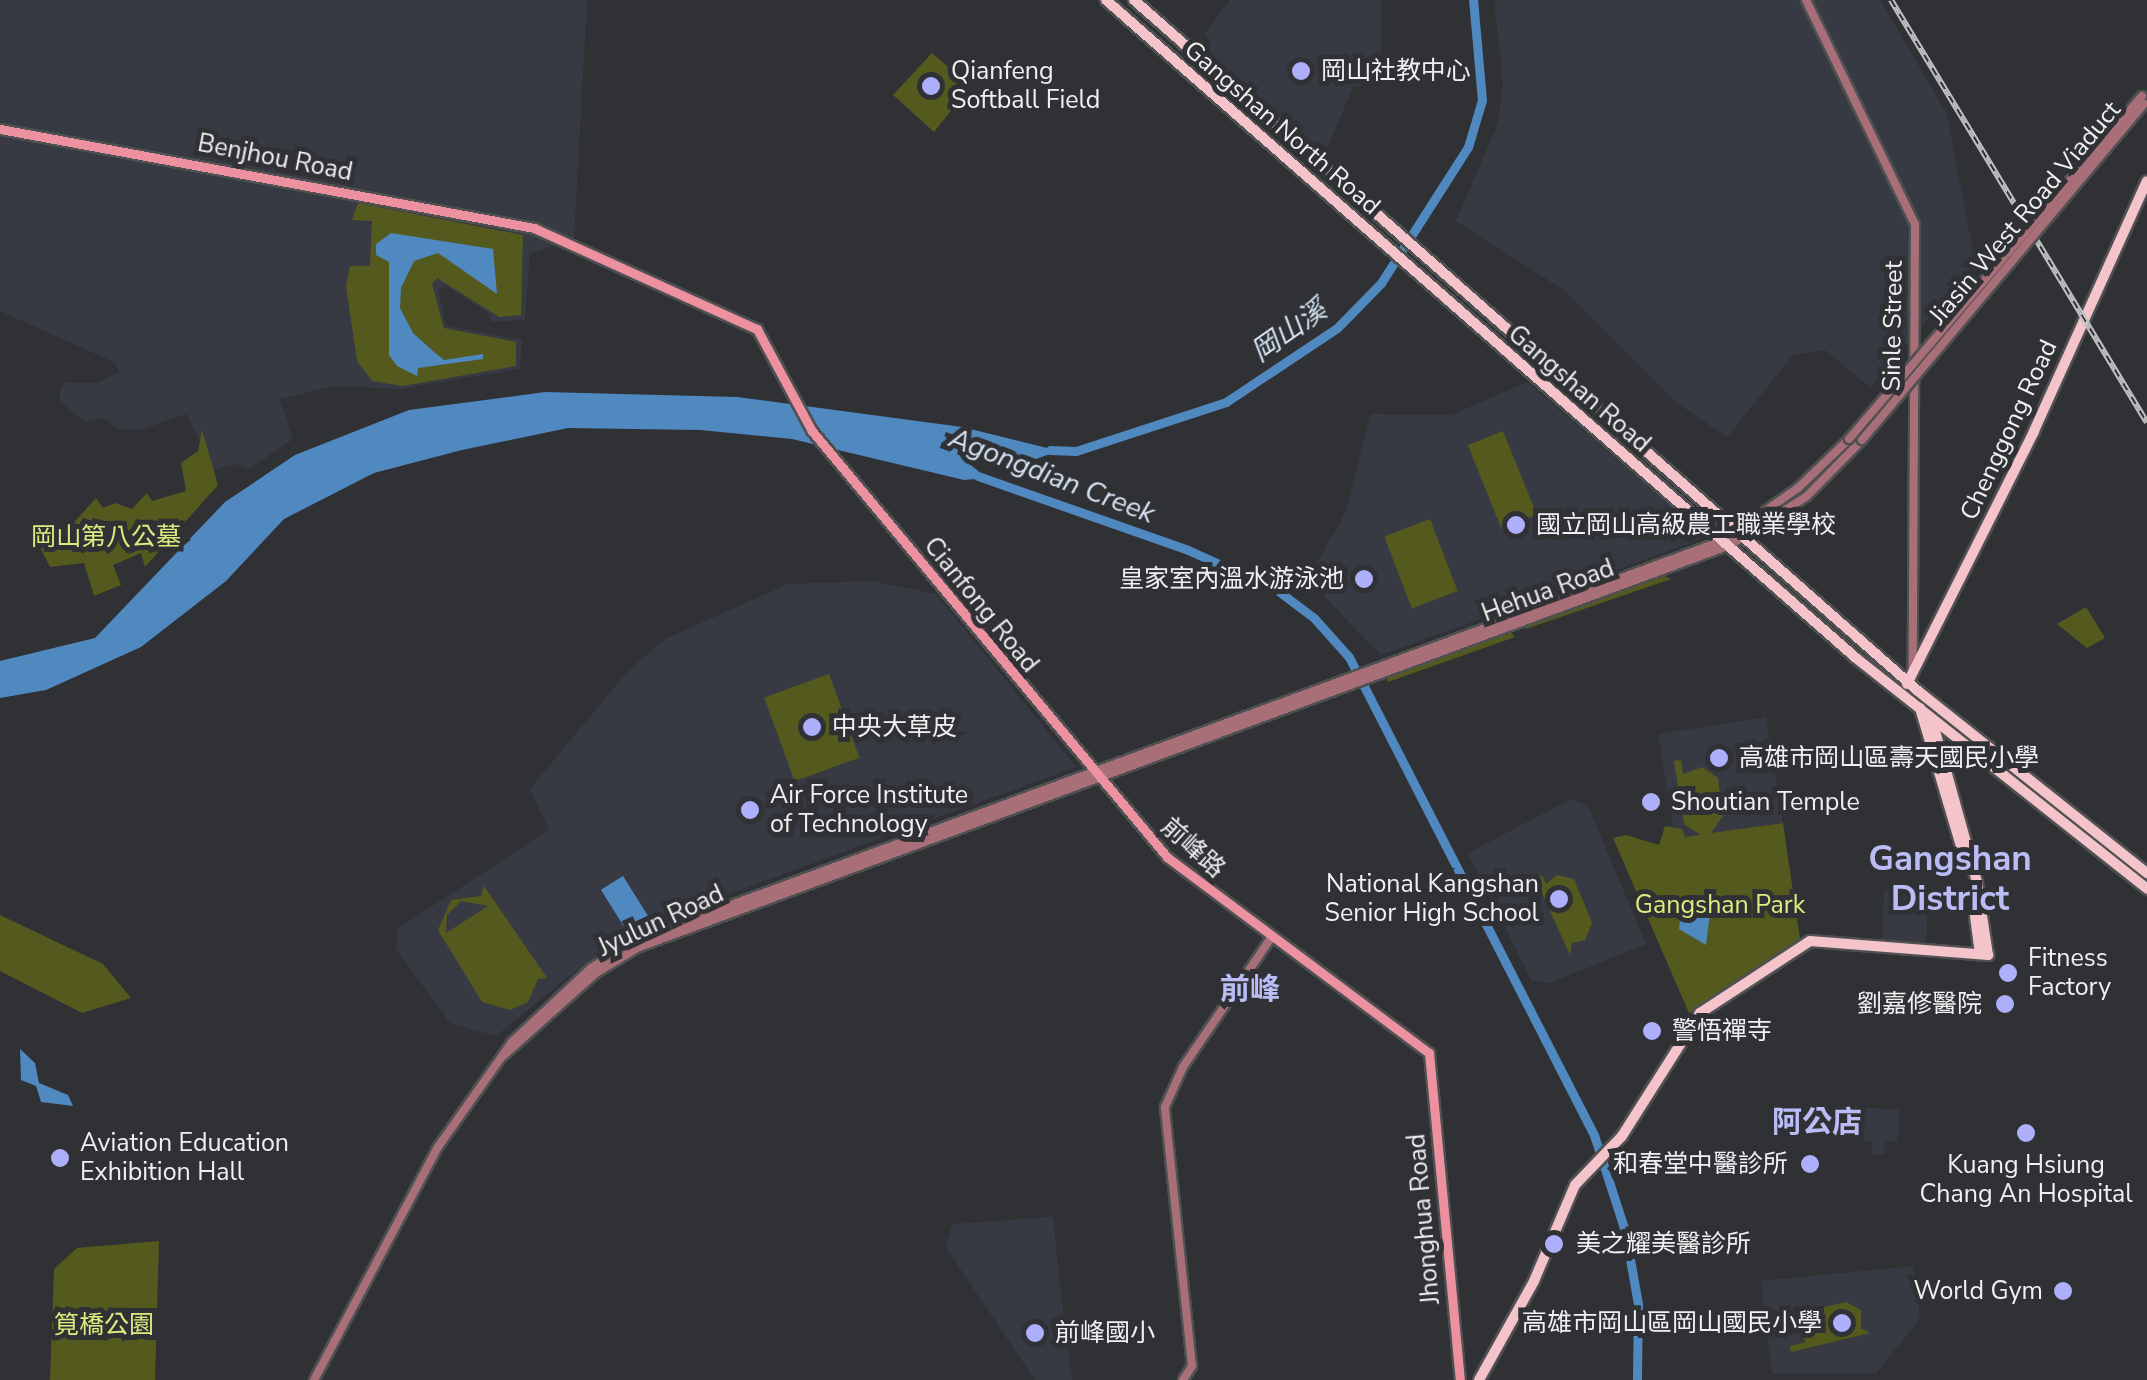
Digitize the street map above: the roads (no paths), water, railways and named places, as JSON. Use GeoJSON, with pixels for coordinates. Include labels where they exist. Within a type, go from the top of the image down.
{"type":"FeatureCollection","features":[{"type":"Feature","properties":{"kind":"main road","name":"Gangshan North Road"},"geometry":{"type":"LineString","coordinates":[[1106,0],[1410,268]]}},
{"type":"Feature","properties":{"kind":"main road","name":"Gangshan North Road"},"geometry":{"type":"LineString","coordinates":[[1134,0],[1428,257]]}},
{"type":"Feature","properties":{"kind":"main road","name":"Benjhou Road"},"geometry":{"type":"LineString","coordinates":[[0,132],[540,233],[641,271],[757,329],[786,383]]}},
{"type":"Feature","properties":{"kind":"main road","name":"Chenggong Road"},"geometry":{"type":"LineString","coordinates":[[1898,691],[1913,684],[2147,181]]}},
{"type":"Feature","properties":{"kind":"main road","name":"Gangshan Road"},"geometry":{"type":"LineString","coordinates":[[1428,257],[1913,684]]}},
{"type":"Feature","properties":{"kind":"main road","name":"Gangshan Road"},"geometry":{"type":"LineString","coordinates":[[1410,268],[1898,691],[1924,705]]}},
{"type":"Feature","properties":{"kind":"main road","name":"Cianfong Road"},"geometry":{"type":"LineString","coordinates":[[786,383],[842,466],[1093,773]]}},
{"type":"Feature","properties":{"kind":"main road"},"geometry":{"type":"LineString","coordinates":[[1913,684],[1931,718],[1977,882],[1984,955]]}},
{"type":"Feature","properties":{"kind":"main road"},"geometry":{"type":"LineString","coordinates":[[1924,705],[2147,873]]}},
{"type":"Feature","properties":{"kind":"main road"},"geometry":{"type":"LineString","coordinates":[[1924,705],[1971,882],[1984,955]]}},
{"type":"Feature","properties":{"kind":"main road"},"geometry":{"type":"LineString","coordinates":[[1931,718],[2147,889]]}},
{"type":"Feature","properties":{"kind":"main road","name":"前峰路"},"geometry":{"type":"LineString","coordinates":[[1093,773],[1167,857],[1272,938]]}},
{"type":"Feature","properties":{"kind":"main road","name":"Jhonghua Road"},"geometry":{"type":"LineString","coordinates":[[1272,938],[1428,1054],[1460,1380]]}},
{"type":"Feature","properties":{"kind":"main road"},"geometry":{"type":"LineString","coordinates":[[1479,1380],[1534,1281],[1569,1195],[1589,1168],[1610,1149],[1688,1025],[1810,941],[1984,955]]}},
{"type":"Feature","properties":{"kind":"street","name":"Sinle Street"},"geometry":{"type":"LineString","coordinates":[[1806,0],[1915,224],[1913,684]]}},
{"type":"Feature","properties":{"kind":"street","name":"Jiasin West Road Viaduct"},"geometry":{"type":"LineString","coordinates":[[1740,534],[1798,488],[1849,440],[2145,98]]}},
{"type":"Feature","properties":{"kind":"street","name":"Jiasin West Road Viaduct"},"geometry":{"type":"LineString","coordinates":[[1740,534],[1812,492],[1862,440],[2145,98]]}},
{"type":"Feature","properties":{"kind":"street","name":"Hehua Road"},"geometry":{"type":"LineString","coordinates":[[1093,773],[1725,543],[1740,534]]}},
{"type":"Feature","properties":{"kind":"street","name":"Jyulun Road"},"geometry":{"type":"LineString","coordinates":[[314,1380],[438,1147],[500,1059],[591,968],[634,941],[1093,773]]}},
{"type":"Feature","properties":{"kind":"street"},"geometry":{"type":"LineString","coordinates":[[1183,1380],[1192,1366],[1165,1108],[1184,1066],[1272,938]]}},
{"type":"Feature","properties":{"kind":"water"},"geometry":{"type":"Polygon","coordinates":[[[391,233],[493,249],[497,294],[438,253],[414,261],[401,288],[400,308],[413,333],[434,352],[444,360],[483,354],[483,359],[418,368],[417,376],[397,366],[389,355],[389,262],[376,255],[376,244],[391,233]]]}},
{"type":"Feature","properties":{"kind":"water"},"geometry":{"type":"Polygon","coordinates":[[[545,392],[737,397],[962,427],[1059,451],[1027,462],[971,451],[963,459],[987,478],[964,480],[792,439],[700,430],[568,428],[462,450],[374,473],[284,519],[226,581],[141,647],[46,690],[0,698],[0,661],[95,638],[225,502],[295,455],[409,410],[545,392]]]}},
{"type":"Feature","properties":{"kind":"water"},"geometry":{"type":"Polygon","coordinates":[[[623,876],[648,916],[626,930],[601,890],[623,876]]]}},
{"type":"Feature","properties":{"kind":"water"},"geometry":{"type":"Polygon","coordinates":[[[1682,903],[1710,914],[1706,945],[1679,929],[1682,903]]]}},
{"type":"Feature","properties":{"kind":"water"},"geometry":{"type":"Polygon","coordinates":[[[20,1049],[35,1063],[39,1083],[68,1095],[73,1106],[41,1102],[36,1086],[21,1080],[20,1049]]]}},
{"type":"Feature","properties":{"kind":"waterway","name":"岡山溪"},"geometry":{"type":"LineString","coordinates":[[1050,450],[1076,451],[1226,402],[1337,328],[1381,283],[1468,147],[1482,100],[1473,0]]}},
{"type":"Feature","properties":{"kind":"waterway","name":"Agongdian Creek"},"geometry":{"type":"LineString","coordinates":[[978,476],[1188,550],[1277,590],[1314,618],[1349,657],[1594,1135],[1625,1231],[1638,1304],[1637,1380]]}},
{"type":"Feature","properties":{"kind":"railway"},"geometry":{"type":"LineString","coordinates":[[1891,0],[2147,423]]}},
{"type":"Feature","properties":{"kind":"place","name":"岡山社教中心"},"geometry":{"type":"Point","coordinates":[1301,71]}},
{"type":"Feature","properties":{"kind":"place","name":"Qianfeng Softball Field"},"geometry":{"type":"Point","coordinates":[931,86]}},
{"type":"Feature","properties":{"kind":"place","name":"國立岡山高級農工職業學校"},"geometry":{"type":"Point","coordinates":[1516,525]}},
{"type":"Feature","properties":{"kind":"place","name":"皇家室內溫水游泳池"},"geometry":{"type":"Point","coordinates":[1364,579]}},
{"type":"Feature","properties":{"kind":"place","name":"中央大草皮"},"geometry":{"type":"Point","coordinates":[812,727]}},
{"type":"Feature","properties":{"kind":"place","name":"高雄市岡山區壽天國民小學"},"geometry":{"type":"Point","coordinates":[1719,758]}},
{"type":"Feature","properties":{"kind":"place","name":"Shoutian Temple"},"geometry":{"type":"Point","coordinates":[1651,802]}},
{"type":"Feature","properties":{"kind":"place","name":"Air Force Institute of Technology"},"geometry":{"type":"Point","coordinates":[750,810]}},
{"type":"Feature","properties":{"kind":"place","name":"National Kangshan Senior High School"},"geometry":{"type":"Point","coordinates":[1559,899]}},
{"type":"Feature","properties":{"kind":"place","name":"Fitness Factory"},"geometry":{"type":"Point","coordinates":[2008,973]}},
{"type":"Feature","properties":{"kind":"place","name":"劉嘉修醫院"},"geometry":{"type":"Point","coordinates":[2005,1004]}},
{"type":"Feature","properties":{"kind":"place","name":"警悟禪寺"},"geometry":{"type":"Point","coordinates":[1652,1031]}},
{"type":"Feature","properties":{"kind":"place","name":"Kuang Hsiung Chang An Hospital"},"geometry":{"type":"Point","coordinates":[2026,1133]}},
{"type":"Feature","properties":{"kind":"place","name":"Aviation Education Exhibition Hall"},"geometry":{"type":"Point","coordinates":[60,1158]}},
{"type":"Feature","properties":{"kind":"place","name":"和春堂中醫診所"},"geometry":{"type":"Point","coordinates":[1810,1164]}},
{"type":"Feature","properties":{"kind":"place","name":"美之耀美醫診所"},"geometry":{"type":"Point","coordinates":[1554,1244]}},
{"type":"Feature","properties":{"kind":"place","name":"World Gym"},"geometry":{"type":"Point","coordinates":[2063,1291]}},
{"type":"Feature","properties":{"kind":"place","name":"高雄市岡山區岡山國民小學"},"geometry":{"type":"Point","coordinates":[1842,1323]}},
{"type":"Feature","properties":{"kind":"place","name":"前峰國小"},"geometry":{"type":"Point","coordinates":[1035,1333]}},
{"type":"Feature","properties":{"kind":"district","name":"Gangshan District"},"geometry":{"type":"Point","coordinates":[1950,879]}},
{"type":"Feature","properties":{"kind":"district","name":"前峰"},"geometry":{"type":"Point","coordinates":[1250,990]}},
{"type":"Feature","properties":{"kind":"district","name":"阿公店"},"geometry":{"type":"Point","coordinates":[1817,1123]}},
{"type":"Feature","properties":{"kind":"park label","name":"岡山第八公墓"},"geometry":{"type":"Point","coordinates":[106,537]}},
{"type":"Feature","properties":{"kind":"park label","name":"Gangshan Park"},"geometry":{"type":"Point","coordinates":[1720,905]}},
{"type":"Feature","properties":{"kind":"park label","name":"筧橋公園"},"geometry":{"type":"Point","coordinates":[104,1325]}}]}
